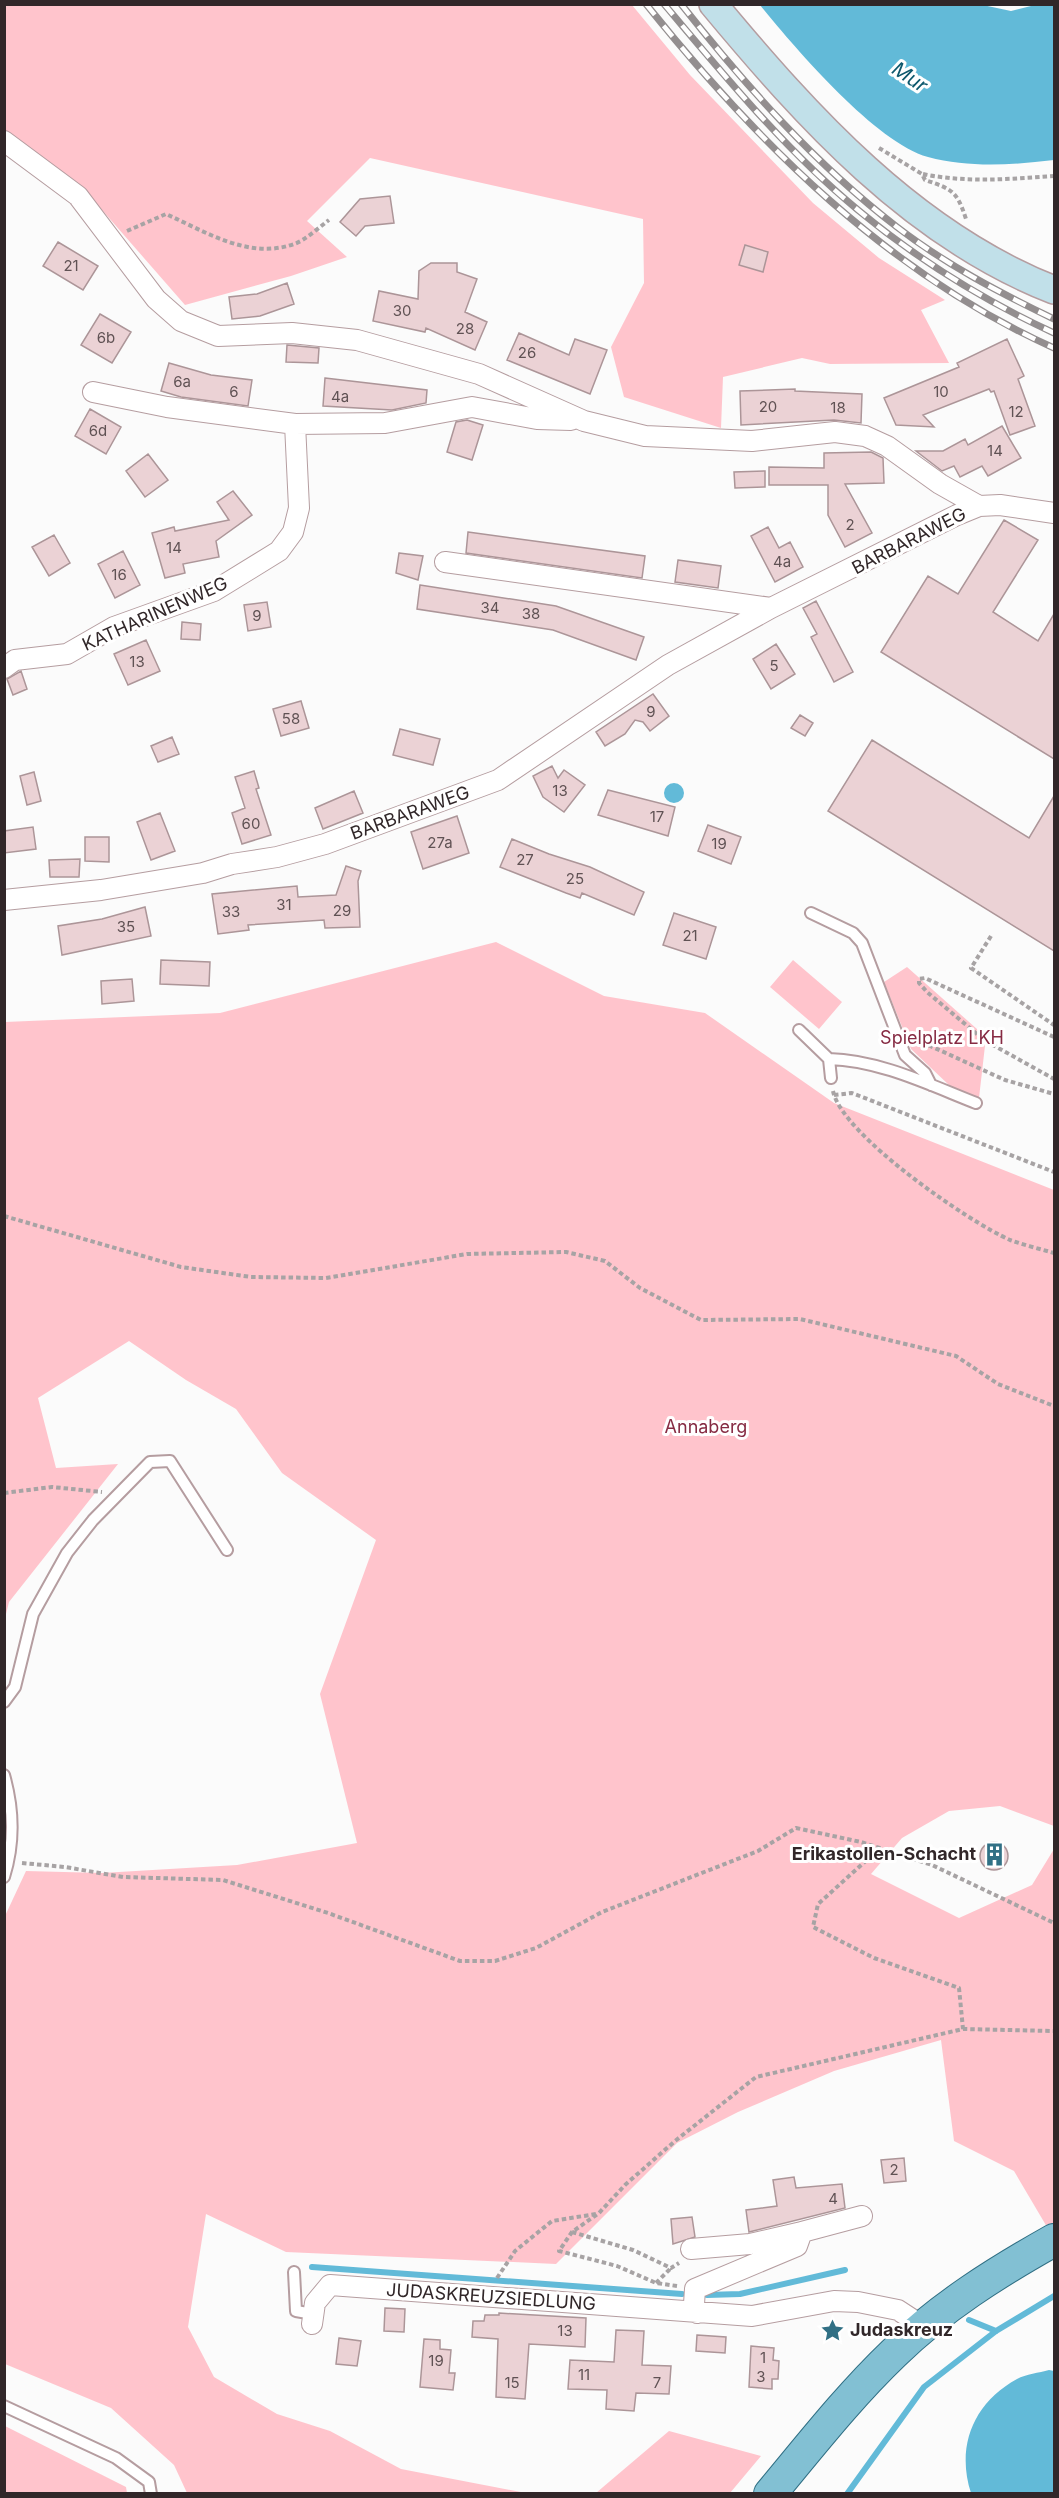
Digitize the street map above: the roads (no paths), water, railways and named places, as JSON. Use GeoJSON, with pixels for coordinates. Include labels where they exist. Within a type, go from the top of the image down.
{"type":"FeatureCollection","features":[{"type":"Feature","properties":{"kind":"main road"},"geometry":{"type":"LineString","coordinates":[[712,4],[827,134],[922,215],[973,249],[1054,290]]}},
{"type":"Feature","properties":{"kind":"main road"},"geometry":{"type":"LineString","coordinates":[[770,2493],[893,2353],[996,2274],[1054,2240]]}},
{"type":"Feature","properties":{"kind":"street"},"geometry":{"type":"LineString","coordinates":[[4,141],[78,195],[156,300],[182,321],[218,336],[292,333],[357,340],[479,374],[584,421],[645,436],[752,441],[835,432],[865,436],[887,446],[940,484],[979,506]]}},
{"type":"Feature","properties":{"kind":"street"},"geometry":{"type":"LineString","coordinates":[[93,392],[167,407],[295,424],[385,423],[472,407],[537,419],[584,421]]}},
{"type":"Feature","properties":{"kind":"street","name":"KATHARINENWEG"},"geometry":{"type":"LineString","coordinates":[[4,669],[15,660],[67,654],[114,627],[214,591],[279,551],[293,532],[299,508],[295,424]]}},
{"type":"Feature","properties":{"kind":"street","name":"BARBARAWEG"},"geometry":{"type":"LineString","coordinates":[[4,900],[101,890],[203,873],[232,864],[277,857],[325,844],[498,780],[668,665],[771,608],[979,506],[1000,505],[1054,513]]}},
{"type":"Feature","properties":{"kind":"street"},"geometry":{"type":"LineString","coordinates":[[445,562],[771,608]]}},
{"type":"Feature","properties":{"kind":"street"},"geometry":{"type":"LineString","coordinates":[[691,2249],[750,2244],[862,2216]]}},
{"type":"Feature","properties":{"kind":"street","name":"JUDASKREUZSIEDLUNG"},"geometry":{"type":"LineString","coordinates":[[695,2302],[796,2246],[802,2232]]}},
{"type":"Feature","properties":{"kind":"street","name":"JUDASKREUZSIEDLUNG"},"geometry":{"type":"LineString","coordinates":[[312,2319],[315,2303],[330,2285],[695,2302],[752,2316],[834,2301],[858,2302],[898,2310],[924,2327]]}},
{"type":"Feature","properties":{"kind":"lane"},"geometry":{"type":"LineString","coordinates":[[811,913],[853,933],[862,943],[904,1055],[925,1073],[931,1085]]}},
{"type":"Feature","properties":{"kind":"lane"},"geometry":{"type":"LineString","coordinates":[[800,1030],[829,1059],[831,1078]]}},
{"type":"Feature","properties":{"kind":"lane"},"geometry":{"type":"LineString","coordinates":[[829,1059],[849,1059],[931,1085],[976,1103]]}},
{"type":"Feature","properties":{"kind":"lane"},"geometry":{"type":"LineString","coordinates":[[4,1702],[15,1688],[33,1614],[67,1553],[118,1494],[150,1462],[170,1461],[228,1550]]}},
{"type":"Feature","properties":{"kind":"lane"},"geometry":{"type":"LineString","coordinates":[[4,1775],[13,1808],[9,1862],[4,1877]]}},
{"type":"Feature","properties":{"kind":"lane"},"geometry":{"type":"LineString","coordinates":[[294,2272],[296,2311],[312,2319]]}},
{"type":"Feature","properties":{"kind":"lane"},"geometry":{"type":"LineString","coordinates":[[4,2406],[116,2458],[149,2482],[151,2493]]}},
{"type":"Feature","properties":{"kind":"water","name":"Mur"},"geometry":{"type":"Polygon","coordinates":[[[978,4],[1011,11],[1035,5],[1054,5],[1054,160],[1006,164],[959,163],[928,157],[907,148],[884,133],[837,92],[760,5],[978,4]]]}},
{"type":"Feature","properties":{"kind":"water"},"geometry":{"type":"Polygon","coordinates":[[[674,783],[681,786],[684,793],[681,800],[674,803],[667,800],[664,793],[667,786],[674,783]]]}},
{"type":"Feature","properties":{"kind":"water"},"geometry":{"type":"Polygon","coordinates":[[[1049,2370],[1054,2371],[1054,2493],[971,2493],[967,2476],[967,2443],[979,2413],[989,2400],[1017,2379],[1049,2370]]]}},
{"type":"Feature","properties":{"kind":"waterway"},"geometry":{"type":"LineString","coordinates":[[312,2267],[682,2294]]}},
{"type":"Feature","properties":{"kind":"waterway"},"geometry":{"type":"LineString","coordinates":[[707,2295],[740,2294],[845,2270]]}},
{"type":"Feature","properties":{"kind":"waterway"},"geometry":{"type":"LineString","coordinates":[[847,2494],[924,2387],[996,2331],[1054,2296]]}},
{"type":"Feature","properties":{"kind":"waterway"},"geometry":{"type":"LineString","coordinates":[[969,2320],[996,2331]]}},
{"type":"Feature","properties":{"kind":"railway"},"geometry":{"type":"LineString","coordinates":[[646,4],[734,106],[830,201],[882,244],[936,283],[994,318],[1054,348]]}},
{"type":"Feature","properties":{"kind":"railway"},"geometry":{"type":"LineString","coordinates":[[664,4],[733,85],[805,163],[858,210],[952,278],[1054,333]]}},
{"type":"Feature","properties":{"kind":"railway"},"geometry":{"type":"LineString","coordinates":[[681,4],[782,122],[867,203],[915,241],[954,266],[1054,319]]}},
{"type":"Feature","properties":{"kind":"place","name":"Erikastollen-Schacht"},"geometry":{"type":"Point","coordinates":[994,1854]}},
{"type":"Feature","properties":{"kind":"place","name":"Judaskreuz"},"geometry":{"type":"Point","coordinates":[832,2330]}},
{"type":"Feature","properties":{"kind":"park label","name":"Spielplatz LKH"},"geometry":{"type":"Point","coordinates":[942,1038]}},
{"type":"Feature","properties":{"kind":"park label","name":"Annaberg"},"geometry":{"type":"Point","coordinates":[706,1427]}}]}
